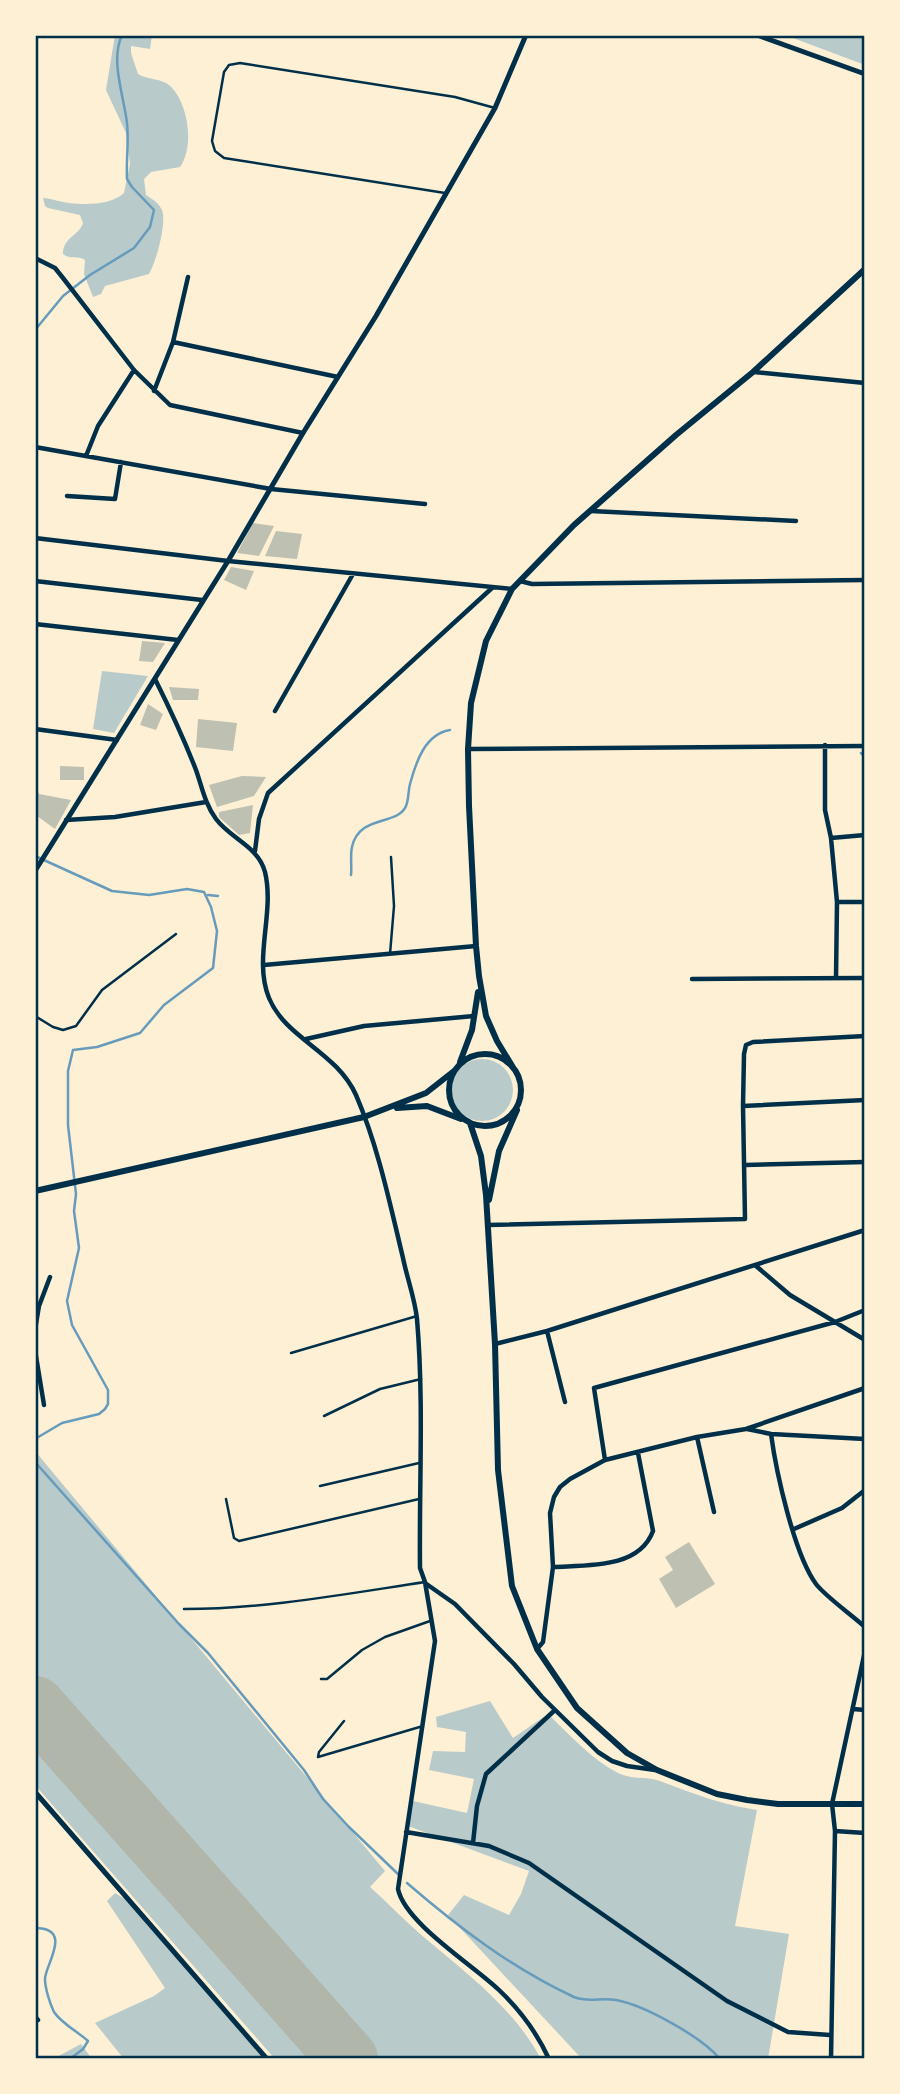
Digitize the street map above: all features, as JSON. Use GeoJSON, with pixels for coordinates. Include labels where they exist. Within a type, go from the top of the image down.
{"type":"FeatureCollection","features":[{"type":"Feature","properties":{"kind":"main road"},"geometry":{"type":"LineString","coordinates":[[487,1215],[499,1151],[519,1102],[520,1082],[486,1016],[476,946],[468,749],[471,703],[486,641],[512,589],[589,511],[753,372],[865,269]]}},
{"type":"Feature","properties":{"kind":"main road"},"geometry":{"type":"LineString","coordinates":[[479,976],[475,1016],[466,1050],[449,1084],[450,1098],[455,1110],[467,1121],[481,1156],[495,1345],[498,1470],[512,1586],[537,1650],[577,1709],[627,1753],[657,1770],[717,1794],[778,1804],[865,1804]]}},
{"type":"Feature","properties":{"kind":"main road"},"geometry":{"type":"LineString","coordinates":[[38,1190],[364,1117],[426,1094],[470,1057],[483,1054],[504,1059],[514,1069]]}},
{"type":"Feature","properties":{"kind":"main road"},"geometry":{"type":"LineString","coordinates":[[388,1109],[427,1106],[483,1126],[496,1125],[512,1114],[519,1102]]}},
{"type":"Feature","properties":{"kind":"street"},"geometry":{"type":"LineString","coordinates":[[37,868],[228,561],[447,193],[495,108],[526,35]]}},
{"type":"Feature","properties":{"kind":"street"},"geometry":{"type":"LineString","coordinates":[[757,35],[865,74]]}},
{"type":"Feature","properties":{"kind":"street"},"geometry":{"type":"LineString","coordinates":[[35,258],[55,268],[134,370],[163,401],[180,409],[303,433]]}},
{"type":"Feature","properties":{"kind":"street"},"geometry":{"type":"LineString","coordinates":[[154,391],[173,342],[188,278]]}},
{"type":"Feature","properties":{"kind":"street"},"geometry":{"type":"LineString","coordinates":[[173,342],[338,377]]}},
{"type":"Feature","properties":{"kind":"street"},"geometry":{"type":"LineString","coordinates":[[86,456],[98,426],[134,370]]}},
{"type":"Feature","properties":{"kind":"street"},"geometry":{"type":"LineString","coordinates":[[753,372],[865,383]]}},
{"type":"Feature","properties":{"kind":"street"},"geometry":{"type":"LineString","coordinates":[[35,447],[271,489],[425,504]]}},
{"type":"Feature","properties":{"kind":"street"},"geometry":{"type":"LineString","coordinates":[[67,496],[115,499],[121,462]]}},
{"type":"Feature","properties":{"kind":"street"},"geometry":{"type":"LineString","coordinates":[[589,511],[796,521]]}},
{"type":"Feature","properties":{"kind":"street"},"geometry":{"type":"LineString","coordinates":[[35,538],[228,561],[512,589]]}},
{"type":"Feature","properties":{"kind":"street"},"geometry":{"type":"LineString","coordinates":[[275,711],[353,573]]}},
{"type":"Feature","properties":{"kind":"street"},"geometry":{"type":"LineString","coordinates":[[520,581],[532,584],[865,580]]}},
{"type":"Feature","properties":{"kind":"street"},"geometry":{"type":"LineString","coordinates":[[35,581],[202,600]]}},
{"type":"Feature","properties":{"kind":"street"},"geometry":{"type":"LineString","coordinates":[[255,852],[259,819],[268,793],[492,587]]}},
{"type":"Feature","properties":{"kind":"street"},"geometry":{"type":"LineString","coordinates":[[35,624],[178,640]]}},
{"type":"Feature","properties":{"kind":"street"},"geometry":{"type":"LineString","coordinates":[[155,678],[177,725],[206,802],[224,828],[255,852],[265,872],[265,987],[272,1005],[294,1032],[326,1055],[355,1093],[390,1205],[417,1316],[421,1379],[420,1568],[435,1641],[398,1889],[400,1898],[411,1915],[498,1989],[523,2014],[549,2059]]}},
{"type":"Feature","properties":{"kind":"street"},"geometry":{"type":"LineString","coordinates":[[35,729],[117,740]]}},
{"type":"Feature","properties":{"kind":"street"},"geometry":{"type":"LineString","coordinates":[[825,745],[825,810],[831,838],[837,902],[836,978]]}},
{"type":"Feature","properties":{"kind":"street"},"geometry":{"type":"LineString","coordinates":[[468,749],[865,746]]}},
{"type":"Feature","properties":{"kind":"street"},"geometry":{"type":"LineString","coordinates":[[66,820],[115,817],[206,802]]}},
{"type":"Feature","properties":{"kind":"street"},"geometry":{"type":"LineString","coordinates":[[831,838],[865,835]]}},
{"type":"Feature","properties":{"kind":"street"},"geometry":{"type":"LineString","coordinates":[[837,902],[865,902]]}},
{"type":"Feature","properties":{"kind":"street"},"geometry":{"type":"LineString","coordinates":[[264,965],[476,946]]}},
{"type":"Feature","properties":{"kind":"street"},"geometry":{"type":"LineString","coordinates":[[692,979],[865,978]]}},
{"type":"Feature","properties":{"kind":"street"},"geometry":{"type":"LineString","coordinates":[[305,1039],[364,1026],[475,1016]]}},
{"type":"Feature","properties":{"kind":"street"},"geometry":{"type":"LineString","coordinates":[[488,1225],[745,1219],[743,1107],[746,1045],[753,1042],[865,1036]]}},
{"type":"Feature","properties":{"kind":"street"},"geometry":{"type":"LineString","coordinates":[[743,1107],[865,1100]]}},
{"type":"Feature","properties":{"kind":"street"},"geometry":{"type":"LineString","coordinates":[[745,1165],[865,1162]]}},
{"type":"Feature","properties":{"kind":"street"},"geometry":{"type":"LineString","coordinates":[[495,1345],[865,1230]]}},
{"type":"Feature","properties":{"kind":"street"},"geometry":{"type":"LineString","coordinates":[[755,1265],[790,1294],[865,1340]]}},
{"type":"Feature","properties":{"kind":"street"},"geometry":{"type":"LineString","coordinates":[[35,1330],[37,1305],[50,1277]]}},
{"type":"Feature","properties":{"kind":"street"},"geometry":{"type":"LineString","coordinates":[[605,1460],[594,1388],[835,1322],[865,1310]]}},
{"type":"Feature","properties":{"kind":"street"},"geometry":{"type":"LineString","coordinates":[[547,1331],[565,1402]]}},
{"type":"Feature","properties":{"kind":"street"},"geometry":{"type":"LineString","coordinates":[[35,1350],[44,1405]]}},
{"type":"Feature","properties":{"kind":"street"},"geometry":{"type":"LineString","coordinates":[[537,1650],[543,1642],[553,1567],[550,1513],[554,1497],[560,1487],[570,1479],[605,1460],[697,1437],[746,1429],[865,1388]]}},
{"type":"Feature","properties":{"kind":"street"},"geometry":{"type":"LineString","coordinates":[[746,1429],[771,1434],[865,1439]]}},
{"type":"Feature","properties":{"kind":"street"},"geometry":{"type":"LineString","coordinates":[[771,1434],[776,1470],[802,1556],[817,1584],[865,1627]]}},
{"type":"Feature","properties":{"kind":"street"},"geometry":{"type":"LineString","coordinates":[[697,1437],[714,1512]]}},
{"type":"Feature","properties":{"kind":"street"},"geometry":{"type":"LineString","coordinates":[[553,1567],[621,1561],[642,1550],[648,1543],[653,1531],[638,1453]]}},
{"type":"Feature","properties":{"kind":"street"},"geometry":{"type":"LineString","coordinates":[[794,1529],[842,1508],[865,1490]]}},
{"type":"Feature","properties":{"kind":"street"},"geometry":{"type":"LineString","coordinates":[[425,1582],[455,1604],[598,1752],[627,1766],[657,1770]]}},
{"type":"Feature","properties":{"kind":"street"},"geometry":{"type":"LineString","coordinates":[[831,2059],[835,1831],[832,1804],[865,1651]]}},
{"type":"Feature","properties":{"kind":"street"},"geometry":{"type":"LineString","coordinates":[[473,1843],[477,1806],[486,1774],[555,1710]]}},
{"type":"Feature","properties":{"kind":"street"},"geometry":{"type":"LineString","coordinates":[[853,1710],[865,1710]]}},
{"type":"Feature","properties":{"kind":"street"},"geometry":{"type":"LineString","coordinates":[[35,1792],[267,2059]]}},
{"type":"Feature","properties":{"kind":"street"},"geometry":{"type":"LineString","coordinates":[[835,1831],[865,1833]]}},
{"type":"Feature","properties":{"kind":"street"},"geometry":{"type":"LineString","coordinates":[[406,1832],[489,1846],[529,1863],[727,2001],[788,2032],[830,2035]]}},
{"type":"Feature","properties":{"kind":"lane"},"geometry":{"type":"LineString","coordinates":[[447,193],[224,158],[215,151],[212,136],[224,72],[229,65],[234,64],[455,97],[495,108]]}},
{"type":"Feature","properties":{"kind":"lane"},"geometry":{"type":"LineString","coordinates":[[390,954],[394,906],[391,857]]}},
{"type":"Feature","properties":{"kind":"lane"},"geometry":{"type":"LineString","coordinates":[[35,1016],[63,1030],[76,1026],[102,990],[176,934]]}},
{"type":"Feature","properties":{"kind":"lane"},"geometry":{"type":"LineString","coordinates":[[291,1353],[417,1316]]}},
{"type":"Feature","properties":{"kind":"lane"},"geometry":{"type":"LineString","coordinates":[[324,1416],[380,1389],[421,1379]]}},
{"type":"Feature","properties":{"kind":"lane"},"geometry":{"type":"LineString","coordinates":[[320,1486],[419,1463]]}},
{"type":"Feature","properties":{"kind":"lane"},"geometry":{"type":"LineString","coordinates":[[226,1499],[234,1538],[239,1541],[419,1499]]}},
{"type":"Feature","properties":{"kind":"lane"},"geometry":{"type":"LineString","coordinates":[[184,1609],[218,1609],[302,1601],[425,1582]]}},
{"type":"Feature","properties":{"kind":"lane"},"geometry":{"type":"LineString","coordinates":[[321,1679],[327,1679],[362,1650],[385,1637],[432,1620]]}},
{"type":"Feature","properties":{"kind":"lane"},"geometry":{"type":"LineString","coordinates":[[344,1721],[319,1752],[318,1757],[423,1726]]}},
{"type":"Feature","properties":{"kind":"shaded area"},"geometry":{"type":"Polygon","coordinates":[[[115,35],[152,35],[150,49],[131,46],[131,53],[138,74],[165,83],[176,92],[185,112],[187,148],[180,167],[151,172],[144,179],[146,195],[159,205],[163,216],[160,242],[149,274],[105,286],[101,294],[93,297],[84,274],[85,260],[63,254],[68,240],[83,223],[80,215],[48,208],[43,198],[90,204],[112,200],[124,193],[130,164],[126,133],[106,90],[115,35]]]}},
{"type":"Feature","properties":{"kind":"shaded area"},"geometry":{"type":"Polygon","coordinates":[[[785,35],[865,35],[865,65],[785,35]]]}},
{"type":"Feature","properties":{"kind":"shaded area"},"geometry":{"type":"Polygon","coordinates":[[[102,671],[148,676],[114,733],[93,729],[102,671]]]}},
{"type":"Feature","properties":{"kind":"shaded area"},"geometry":{"type":"Polygon","coordinates":[[[482,1059],[504,1068],[513,1090],[504,1112],[482,1121],[460,1112],[451,1090],[460,1068],[482,1059]]]}},
{"type":"Feature","properties":{"kind":"shaded area"},"geometry":{"type":"Polygon","coordinates":[[[35,1451],[385,1871],[370,1887],[490,1994],[518,2024],[541,2059],[373,2059],[35,1676],[35,1451]]]}},
{"type":"Feature","properties":{"kind":"shaded area"},"geometry":{"type":"Polygon","coordinates":[[[490,1701],[513,1738],[548,1714],[590,1753],[618,1773],[655,1780],[719,1802],[757,1810],[735,1926],[789,1934],[768,2059],[582,2059],[448,1915],[464,1895],[509,1915],[521,1894],[529,1871],[408,1826],[413,1801],[467,1813],[474,1779],[429,1770],[433,1751],[465,1752],[466,1732],[437,1727],[436,1717],[490,1701]]]}},
{"type":"Feature","properties":{"kind":"shaded area"},"geometry":{"type":"Polygon","coordinates":[[[35,1735],[323,2059],[275,2059],[35,1785],[35,1735]]]}},
{"type":"Feature","properties":{"kind":"shaded area"},"geometry":{"type":"Polygon","coordinates":[[[115,1893],[128,1901],[264,2059],[124,2059],[95,2023],[154,1996],[165,1988],[107,1901],[115,1893]]]}},
{"type":"Feature","properties":{"kind":"shaded area"},"geometry":{"type":"Polygon","coordinates":[[[81,2044],[92,2059],[53,2059],[81,2044]]]}},
{"type":"Feature","properties":{"kind":"building"},"geometry":{"type":"Polygon","coordinates":[[[253,523],[274,526],[259,556],[237,553],[253,523]]]}},
{"type":"Feature","properties":{"kind":"building"},"geometry":{"type":"Polygon","coordinates":[[[276,531],[302,534],[297,559],[265,556],[276,531]]]}},
{"type":"Feature","properties":{"kind":"building"},"geometry":{"type":"Polygon","coordinates":[[[231,567],[254,571],[246,590],[224,580],[231,567]]]}},
{"type":"Feature","properties":{"kind":"building"},"geometry":{"type":"Polygon","coordinates":[[[142,641],[165,643],[153,662],[139,661],[142,641]]]}},
{"type":"Feature","properties":{"kind":"building"},"geometry":{"type":"Polygon","coordinates":[[[169,687],[199,689],[198,700],[173,700],[169,687]]]}},
{"type":"Feature","properties":{"kind":"building"},"geometry":{"type":"Polygon","coordinates":[[[148,704],[163,714],[156,730],[140,725],[148,704]]]}},
{"type":"Feature","properties":{"kind":"building"},"geometry":{"type":"Polygon","coordinates":[[[198,719],[237,723],[233,751],[196,747],[198,719]]]}},
{"type":"Feature","properties":{"kind":"building"},"geometry":{"type":"Polygon","coordinates":[[[60,766],[84,767],[84,780],[60,780],[60,766]]]}},
{"type":"Feature","properties":{"kind":"building"},"geometry":{"type":"Polygon","coordinates":[[[242,776],[266,777],[254,796],[217,807],[209,785],[242,776]]]}},
{"type":"Feature","properties":{"kind":"building"},"geometry":{"type":"Polygon","coordinates":[[[35,782],[39,794],[71,800],[55,829],[37,816],[35,819],[35,782]]]}},
{"type":"Feature","properties":{"kind":"building"},"geometry":{"type":"Polygon","coordinates":[[[253,805],[250,833],[239,835],[219,817],[219,812],[253,805]]]}},
{"type":"Feature","properties":{"kind":"building"},"geometry":{"type":"Polygon","coordinates":[[[689,1542],[715,1584],[676,1608],[659,1579],[673,1570],[665,1557],[689,1542]]]}},
{"type":"Feature","properties":{"kind":"waterway"},"geometry":{"type":"LineString","coordinates":[[35,330],[63,296],[90,275],[134,248],[150,227],[154,210],[127,179],[127,123],[117,56],[122,35]]}},
{"type":"Feature","properties":{"kind":"waterway"},"geometry":{"type":"LineString","coordinates":[[351,875],[351,850],[356,837],[362,829],[402,812],[423,750],[434,737],[450,730]]}},
{"type":"Feature","properties":{"kind":"waterway"},"geometry":{"type":"LineString","coordinates":[[861,753],[865,757]]}},
{"type":"Feature","properties":{"kind":"waterway"},"geometry":{"type":"LineString","coordinates":[[35,856],[112,891],[149,895],[187,889],[204,892],[217,931],[213,968],[164,1005],[140,1033],[97,1047],[73,1050],[68,1071],[68,1125],[79,1248],[67,1301],[72,1325],[108,1390],[108,1404],[99,1414],[62,1423],[35,1439]]}},
{"type":"Feature","properties":{"kind":"waterway"},"geometry":{"type":"LineString","coordinates":[[208,895],[218,896]]}},
{"type":"Feature","properties":{"kind":"waterway"},"geometry":{"type":"LineString","coordinates":[[35,1462],[208,1653],[304,1770],[323,1799],[399,1875]]}},
{"type":"Feature","properties":{"kind":"waterway"},"geometry":{"type":"LineString","coordinates":[[407,1883],[466,1931],[529,1974],[579,1999],[616,2000],[642,2008],[687,2032],[720,2059]]}},
{"type":"Feature","properties":{"kind":"waterway"},"geometry":{"type":"LineString","coordinates":[[35,1928],[47,1930],[53,1934],[55,1940],[45,1979],[54,2012],[88,2041],[83,2049],[70,2059]]}},
{"type":"Feature","properties":{"kind":"runway"},"geometry":{"type":"LineString","coordinates":[[35,1706],[348,2059]]}}]}
